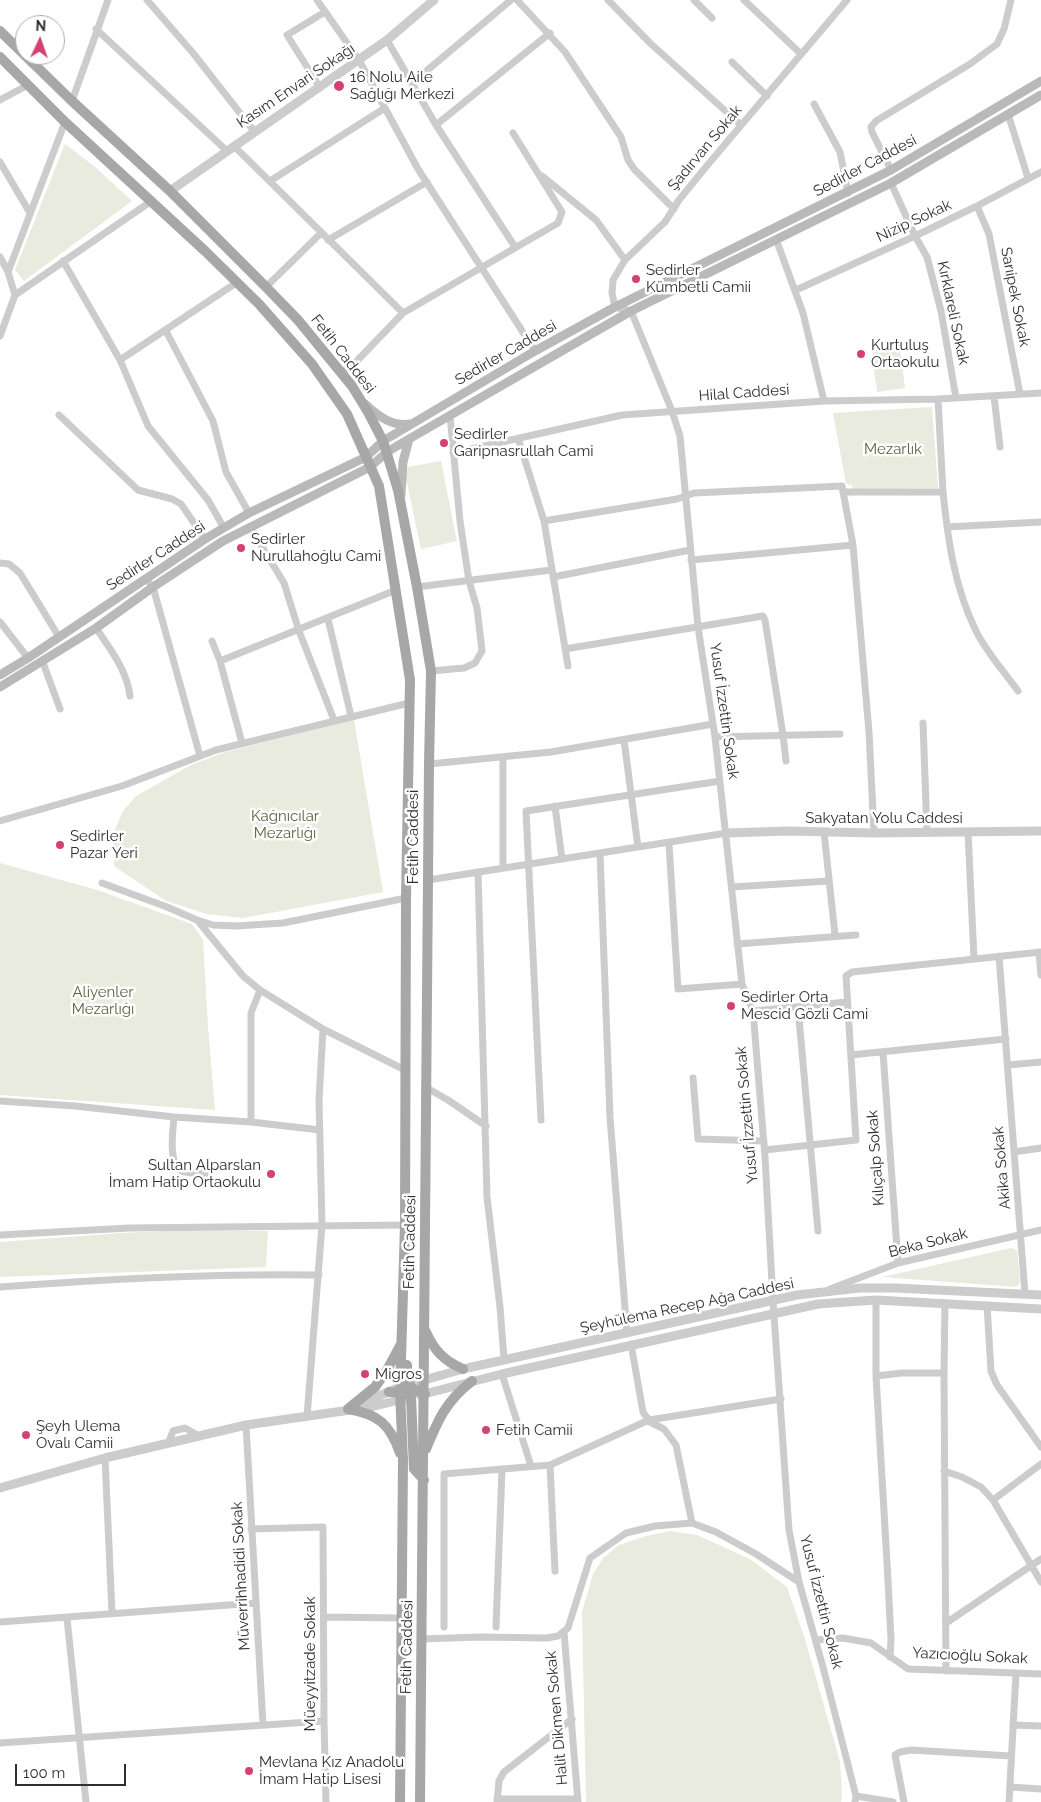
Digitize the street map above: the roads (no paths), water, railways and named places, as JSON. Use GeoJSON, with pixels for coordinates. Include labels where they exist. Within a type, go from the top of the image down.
{"type":"FeatureCollection","features":[{"type":"Feature","properties":{"kind":"main road","name":"Fetih Caddesi"},"geometry":{"type":"LineString","coordinates":[[0,31],[72,101],[170,191],[298,320],[352,386],[361,401],[383,441],[401,503],[431,671],[428,764],[425,1394],[420,1802]]}},
{"type":"Feature","properties":{"kind":"main road","name":"Fetih Caddesi"},"geometry":{"type":"LineString","coordinates":[[0,57],[65,122],[205,251],[259,304],[312,364],[347,414],[379,486],[410,680],[406,898],[405,1225],[402,1343],[403,1460],[400,1802]]}},
{"type":"Feature","properties":{"kind":"main road","name":"Sedirler Caddesi"},"geometry":{"type":"LineString","coordinates":[[0,675],[205,539],[249,513],[368,462],[383,441],[535,351],[615,307],[848,193],[891,170],[1041,81]]}},
{"type":"Feature","properties":{"kind":"main road","name":"Sedirler Caddesi"},"geometry":{"type":"LineString","coordinates":[[0,687],[96,628],[153,587],[223,542],[387,452],[631,311],[891,183],[1041,95]]}},
{"type":"Feature","properties":{"kind":"main road"},"geometry":{"type":"LineString","coordinates":[[205,251],[218,239]]}},
{"type":"Feature","properties":{"kind":"main road"},"geometry":{"type":"LineString","coordinates":[[361,401],[388,422],[403,425],[413,423]]}},
{"type":"Feature","properties":{"kind":"main road"},"geometry":{"type":"LineString","coordinates":[[401,503],[403,462],[409,439]]}},
{"type":"Feature","properties":{"kind":"main road"},"geometry":{"type":"LineString","coordinates":[[402,1391],[407,1377],[407,1321],[403,1302]]}},
{"type":"Feature","properties":{"kind":"main road"},"geometry":{"type":"LineString","coordinates":[[425,1329],[439,1355],[463,1369]]}},
{"type":"Feature","properties":{"kind":"main road"},"geometry":{"type":"LineString","coordinates":[[348,1409],[375,1387],[402,1343]]}},
{"type":"Feature","properties":{"kind":"main road"},"geometry":{"type":"LineString","coordinates":[[424,1455],[445,1408],[457,1392],[472,1381]]}},
{"type":"Feature","properties":{"kind":"main road"},"geometry":{"type":"LineString","coordinates":[[389,1392],[413,1390],[425,1394]]}},
{"type":"Feature","properties":{"kind":"main road"},"geometry":{"type":"LineString","coordinates":[[402,1391],[411,1397],[414,1469],[424,1480]]}},
{"type":"Feature","properties":{"kind":"main road"},"geometry":{"type":"LineString","coordinates":[[348,1409],[378,1417],[389,1429],[403,1460]]}},
{"type":"Feature","properties":{"kind":"street"},"geometry":{"type":"LineString","coordinates":[[72,101],[96,29],[108,0]]}},
{"type":"Feature","properties":{"kind":"street"},"geometry":{"type":"LineString","coordinates":[[147,0],[193,53],[254,131]]}},
{"type":"Feature","properties":{"kind":"street"},"geometry":{"type":"LineString","coordinates":[[317,0],[359,60],[427,182],[535,351]]}},
{"type":"Feature","properties":{"kind":"street","name":"Kasım Envari Sokağı"},"geometry":{"type":"LineString","coordinates":[[170,191],[387,40],[434,0]]}},
{"type":"Feature","properties":{"kind":"street"},"geometry":{"type":"LineString","coordinates":[[412,83],[511,0]]}},
{"type":"Feature","properties":{"kind":"street"},"geometry":{"type":"LineString","coordinates":[[517,0],[550,33],[565,52],[621,137],[628,160],[634,168],[674,208]]}},
{"type":"Feature","properties":{"kind":"street"},"geometry":{"type":"LineString","coordinates":[[608,0],[650,43],[741,125]]}},
{"type":"Feature","properties":{"kind":"street"},"geometry":{"type":"LineString","coordinates":[[694,0],[712,18]]}},
{"type":"Feature","properties":{"kind":"street"},"geometry":{"type":"LineString","coordinates":[[744,0],[801,54]]}},
{"type":"Feature","properties":{"kind":"street","name":"Şadırvan Sokak"},"geometry":{"type":"LineString","coordinates":[[615,307],[612,293],[613,280],[625,260],[666,222],[684,194],[847,0]]}},
{"type":"Feature","properties":{"kind":"street"},"geometry":{"type":"LineString","coordinates":[[891,170],[871,127],[876,121],[970,64],[997,44],[1004,29],[1012,0]]}},
{"type":"Feature","properties":{"kind":"street"},"geometry":{"type":"LineString","coordinates":[[319,86],[287,35],[325,12]]}},
{"type":"Feature","properties":{"kind":"street"},"geometry":{"type":"LineString","coordinates":[[96,29],[270,181],[403,313]]}},
{"type":"Feature","properties":{"kind":"street"},"geometry":{"type":"LineString","coordinates":[[436,125],[550,33]]}},
{"type":"Feature","properties":{"kind":"street"},"geometry":{"type":"LineString","coordinates":[[387,40],[436,125],[515,248]]}},
{"type":"Feature","properties":{"kind":"street"},"geometry":{"type":"LineString","coordinates":[[732,62],[766,96]]}},
{"type":"Feature","properties":{"kind":"street"},"geometry":{"type":"LineString","coordinates":[[0,100],[28,85]]}},
{"type":"Feature","properties":{"kind":"street"},"geometry":{"type":"LineString","coordinates":[[814,104],[840,152],[848,193]]}},
{"type":"Feature","properties":{"kind":"street"},"geometry":{"type":"LineString","coordinates":[[270,181],[385,108]]}},
{"type":"Feature","properties":{"kind":"street"},"geometry":{"type":"LineString","coordinates":[[1008,114],[1028,178]]}},
{"type":"Feature","properties":{"kind":"street"},"geometry":{"type":"LineString","coordinates":[[8,272],[65,122]]}},
{"type":"Feature","properties":{"kind":"street"},"geometry":{"type":"LineString","coordinates":[[340,373],[352,366],[403,313],[558,223],[562,212],[512,133]]}},
{"type":"Feature","properties":{"kind":"street"},"geometry":{"type":"LineString","coordinates":[[0,162],[30,214]]}},
{"type":"Feature","properties":{"kind":"street"},"geometry":{"type":"LineString","coordinates":[[536,171],[596,220],[625,260]]}},
{"type":"Feature","properties":{"kind":"street","name":"Nizip Sokak"},"geometry":{"type":"LineString","coordinates":[[796,290],[977,206],[1041,172]]}},
{"type":"Feature","properties":{"kind":"street"},"geometry":{"type":"LineString","coordinates":[[328,240],[427,182]]}},
{"type":"Feature","properties":{"kind":"street","name":"Kırklareli Sokak"},"geometry":{"type":"LineString","coordinates":[[891,183],[914,236],[927,258],[941,311],[956,398]]}},
{"type":"Feature","properties":{"kind":"street"},"geometry":{"type":"LineString","coordinates":[[0,336],[15,294],[150,202]]}},
{"type":"Feature","properties":{"kind":"street","name":"Sarıipek Sokak"},"geometry":{"type":"LineString","coordinates":[[977,206],[988,234],[1020,394]]}},
{"type":"Feature","properties":{"kind":"street"},"geometry":{"type":"LineString","coordinates":[[266,287],[321,233]]}},
{"type":"Feature","properties":{"kind":"street"},"geometry":{"type":"LineString","coordinates":[[776,239],[803,313],[824,401]]}},
{"type":"Feature","properties":{"kind":"street"},"geometry":{"type":"LineString","coordinates":[[0,257],[8,272],[15,294]]}},
{"type":"Feature","properties":{"kind":"street"},"geometry":{"type":"LineString","coordinates":[[63,261],[120,360],[148,426],[208,500],[224,528]]}},
{"type":"Feature","properties":{"kind":"street"},"geometry":{"type":"LineString","coordinates":[[120,360],[236,283]]}},
{"type":"Feature","properties":{"kind":"street"},"geometry":{"type":"LineString","coordinates":[[615,307],[631,311]]}},
{"type":"Feature","properties":{"kind":"street","name":"Yusuf İzzettin Sokak"},"geometry":{"type":"LineString","coordinates":[[631,311],[672,411],[680,436],[698,627],[715,737],[742,984],[753,1011],[765,1150],[773,1301],[789,1530],[800,1582],[855,1799]]}},
{"type":"Feature","properties":{"kind":"street"},"geometry":{"type":"LineString","coordinates":[[166,331],[213,421],[226,472],[249,513]]}},
{"type":"Feature","properties":{"kind":"street","name":"Hilal Caddesi"},"geometry":{"type":"LineString","coordinates":[[453,453],[622,415],[824,401],[938,399],[1041,393]]}},
{"type":"Feature","properties":{"kind":"street"},"geometry":{"type":"LineString","coordinates":[[994,396],[1000,447]]}},
{"type":"Feature","properties":{"kind":"street"},"geometry":{"type":"LineString","coordinates":[[938,399],[947,528],[960,594],[977,632],[1018,691]]}},
{"type":"Feature","properties":{"kind":"street"},"geometry":{"type":"LineString","coordinates":[[59,415],[138,490],[172,498],[181,504],[205,539]]}},
{"type":"Feature","properties":{"kind":"street"},"geometry":{"type":"LineString","coordinates":[[431,671],[464,668],[475,663],[482,652],[477,608],[469,581],[456,492],[450,415]]}},
{"type":"Feature","properties":{"kind":"street"},"geometry":{"type":"LineString","coordinates":[[518,438],[544,521],[568,666]]}},
{"type":"Feature","properties":{"kind":"street"},"geometry":{"type":"LineString","coordinates":[[544,521],[677,499],[694,493],[842,486],[853,544],[869,732],[874,833]]}},
{"type":"Feature","properties":{"kind":"street"},"geometry":{"type":"LineString","coordinates":[[843,492],[944,492]]}},
{"type":"Feature","properties":{"kind":"street"},"geometry":{"type":"LineString","coordinates":[[947,528],[1041,522]]}},
{"type":"Feature","properties":{"kind":"street"},"geometry":{"type":"LineString","coordinates":[[250,527],[284,583],[299,631],[334,720]]}},
{"type":"Feature","properties":{"kind":"street"},"geometry":{"type":"LineString","coordinates":[[691,560],[853,544]]}},
{"type":"Feature","properties":{"kind":"street"},"geometry":{"type":"LineString","coordinates":[[417,587],[552,574],[690,550]]}},
{"type":"Feature","properties":{"kind":"street"},"geometry":{"type":"LineString","coordinates":[[0,563],[9,564],[20,573],[59,637]]}},
{"type":"Feature","properties":{"kind":"street"},"geometry":{"type":"LineString","coordinates":[[146,578],[153,587],[200,756]]}},
{"type":"Feature","properties":{"kind":"street"},"geometry":{"type":"LineString","coordinates":[[220,661],[299,631],[396,590]]}},
{"type":"Feature","properties":{"kind":"street"},"geometry":{"type":"LineString","coordinates":[[566,649],[763,616],[766,620],[786,761]]}},
{"type":"Feature","properties":{"kind":"street"},"geometry":{"type":"LineString","coordinates":[[328,619],[351,716]]}},
{"type":"Feature","properties":{"kind":"street"},"geometry":{"type":"LineString","coordinates":[[0,622],[28,658]]}},
{"type":"Feature","properties":{"kind":"street"},"geometry":{"type":"LineString","coordinates":[[96,628],[123,670],[129,683],[130,696]]}},
{"type":"Feature","properties":{"kind":"street"},"geometry":{"type":"LineString","coordinates":[[212,641],[220,661],[242,743]]}},
{"type":"Feature","properties":{"kind":"street"},"geometry":{"type":"LineString","coordinates":[[42,660],[60,709]]}},
{"type":"Feature","properties":{"kind":"street"},"geometry":{"type":"LineString","coordinates":[[0,821],[122,786],[200,756],[242,743],[351,716],[409,704]]}},
{"type":"Feature","properties":{"kind":"street"},"geometry":{"type":"LineString","coordinates":[[924,723],[927,833]]}},
{"type":"Feature","properties":{"kind":"street"},"geometry":{"type":"LineString","coordinates":[[428,764],[551,752],[713,724]]}},
{"type":"Feature","properties":{"kind":"street"},"geometry":{"type":"LineString","coordinates":[[715,737],[840,734]]}},
{"type":"Feature","properties":{"kind":"street"},"geometry":{"type":"LineString","coordinates":[[624,740],[638,847]]}},
{"type":"Feature","properties":{"kind":"street"},"geometry":{"type":"LineString","coordinates":[[503,757],[503,868]]}},
{"type":"Feature","properties":{"kind":"street"},"geometry":{"type":"LineString","coordinates":[[541,1120],[526,810],[720,781]]}},
{"type":"Feature","properties":{"kind":"street"},"geometry":{"type":"LineString","coordinates":[[555,806],[562,859]]}},
{"type":"Feature","properties":{"kind":"street","name":"Sakyatan Yolu Caddesi"},"geometry":{"type":"LineString","coordinates":[[726,833],[1041,831]]}},
{"type":"Feature","properties":{"kind":"street"},"geometry":{"type":"LineString","coordinates":[[824,832],[835,936]]}},
{"type":"Feature","properties":{"kind":"street"},"geometry":{"type":"LineString","coordinates":[[968,832],[974,958]]}},
{"type":"Feature","properties":{"kind":"street"},"geometry":{"type":"LineString","coordinates":[[428,880],[638,847],[669,844],[726,833]]}},
{"type":"Feature","properties":{"kind":"street"},"geometry":{"type":"LineString","coordinates":[[669,844],[678,989],[742,984]]}},
{"type":"Feature","properties":{"kind":"street"},"geometry":{"type":"LineString","coordinates":[[600,853],[610,1117],[626,1334]]}},
{"type":"Feature","properties":{"kind":"street"},"geometry":{"type":"LineString","coordinates":[[478,872],[487,1197],[504,1359]]}},
{"type":"Feature","properties":{"kind":"street"},"geometry":{"type":"LineString","coordinates":[[732,887],[829,881]]}},
{"type":"Feature","properties":{"kind":"street"},"geometry":{"type":"LineString","coordinates":[[102,883],[198,920],[212,924],[236,926],[283,923],[406,898]]}},
{"type":"Feature","properties":{"kind":"street"},"geometry":{"type":"LineString","coordinates":[[198,920],[243,976],[260,990],[323,1029],[405,1070]]}},
{"type":"Feature","properties":{"kind":"street"},"geometry":{"type":"LineString","coordinates":[[738,944],[856,935]]}},
{"type":"Feature","properties":{"kind":"street"},"geometry":{"type":"LineString","coordinates":[[765,1150],[856,1140],[846,976],[852,972],[1040,952],[1041,974]]}},
{"type":"Feature","properties":{"kind":"street","name":"Akika Sokak"},"geometry":{"type":"LineString","coordinates":[[1000,956],[1026,1294]]}},
{"type":"Feature","properties":{"kind":"street"},"geometry":{"type":"LineString","coordinates":[[251,1122],[251,1013],[260,990]]}},
{"type":"Feature","properties":{"kind":"street"},"geometry":{"type":"LineString","coordinates":[[753,1011],[847,1002]]}},
{"type":"Feature","properties":{"kind":"street"},"geometry":{"type":"LineString","coordinates":[[798,1007],[818,1231]]}},
{"type":"Feature","properties":{"kind":"street"},"geometry":{"type":"LineString","coordinates":[[307,1417],[322,1225],[319,1100],[323,1029]]}},
{"type":"Feature","properties":{"kind":"street"},"geometry":{"type":"LineString","coordinates":[[851,1055],[1006,1039]]}},
{"type":"Feature","properties":{"kind":"street","name":"Kılıçalp Sokak"},"geometry":{"type":"LineString","coordinates":[[882,1052],[898,1262]]}},
{"type":"Feature","properties":{"kind":"street"},"geometry":{"type":"LineString","coordinates":[[1008,1065],[1041,1062]]}},
{"type":"Feature","properties":{"kind":"street"},"geometry":{"type":"LineString","coordinates":[[693,1078],[698,1139],[764,1141]]}},
{"type":"Feature","properties":{"kind":"street"},"geometry":{"type":"LineString","coordinates":[[427,1088],[486,1126]]}},
{"type":"Feature","properties":{"kind":"street"},"geometry":{"type":"LineString","coordinates":[[0,1101],[251,1122],[320,1130]]}},
{"type":"Feature","properties":{"kind":"street"},"geometry":{"type":"LineString","coordinates":[[174,1117],[173,1159],[178,1168],[183,1172],[210,1174]]}},
{"type":"Feature","properties":{"kind":"street"},"geometry":{"type":"LineString","coordinates":[[1014,1152],[1041,1148]]}},
{"type":"Feature","properties":{"kind":"street"},"geometry":{"type":"LineString","coordinates":[[0,1235],[128,1228],[405,1225]]}},
{"type":"Feature","properties":{"kind":"street","name":"Beka Sokak"},"geometry":{"type":"LineString","coordinates":[[824,1291],[898,1262],[1041,1230]]}},
{"type":"Feature","properties":{"kind":"street"},"geometry":{"type":"LineString","coordinates":[[0,1287],[110,1279],[263,1274],[319,1275]]}},
{"type":"Feature","properties":{"kind":"street","name":"Şeyhülema Recep Ağa Caddesi"},"geometry":{"type":"LineString","coordinates":[[0,1488],[105,1458],[246,1425],[371,1407],[425,1379],[504,1359],[824,1291],[895,1288],[1041,1295]]}},
{"type":"Feature","properties":{"kind":"street"},"geometry":{"type":"LineString","coordinates":[[876,1300],[876,1376],[891,1639],[890,1657]]}},
{"type":"Feature","properties":{"kind":"street","name":"Şeyhülema Recep Ağa Caddesi"},"geometry":{"type":"LineString","coordinates":[[411,1397],[631,1344],[818,1304],[876,1300],[1041,1308]]}},
{"type":"Feature","properties":{"kind":"street"},"geometry":{"type":"LineString","coordinates":[[945,1303],[946,1671]]}},
{"type":"Feature","properties":{"kind":"street"},"geometry":{"type":"LineString","coordinates":[[987,1305],[991,1371],[997,1385],[1041,1447]]}},
{"type":"Feature","properties":{"kind":"street"},"geometry":{"type":"LineString","coordinates":[[631,1344],[643,1412],[649,1420],[664,1429],[676,1445],[692,1524]]}},
{"type":"Feature","properties":{"kind":"street"},"geometry":{"type":"LineString","coordinates":[[876,1376],[902,1373],[944,1373]]}},
{"type":"Feature","properties":{"kind":"street"},"geometry":{"type":"LineString","coordinates":[[502,1374],[531,1466]]}},
{"type":"Feature","properties":{"kind":"street","name":"Şeyhülema Recep Ağa Caddesi"},"geometry":{"type":"LineString","coordinates":[[348,1409],[389,1392]]}},
{"type":"Feature","properties":{"kind":"street"},"geometry":{"type":"LineString","coordinates":[[444,1627],[444,1474],[550,1465],[649,1420],[781,1399]]}},
{"type":"Feature","properties":{"kind":"street","name":"Müverrihhadidi Sokak"},"geometry":{"type":"LineString","coordinates":[[246,1425],[263,1725]]}},
{"type":"Feature","properties":{"kind":"street"},"geometry":{"type":"LineString","coordinates":[[105,1458],[112,1613]]}},
{"type":"Feature","properties":{"kind":"street"},"geometry":{"type":"LineString","coordinates":[[993,1500],[1041,1464]]}},
{"type":"Feature","properties":{"kind":"street"},"geometry":{"type":"LineString","coordinates":[[550,1465],[555,1571]]}},
{"type":"Feature","properties":{"kind":"street"},"geometry":{"type":"LineString","coordinates":[[496,1627],[502,1469]]}},
{"type":"Feature","properties":{"kind":"street"},"geometry":{"type":"LineString","coordinates":[[944,1471],[962,1477],[981,1487],[993,1500],[1041,1582]]}},
{"type":"Feature","properties":{"kind":"street"},"geometry":{"type":"LineString","coordinates":[[422,1639],[480,1637],[547,1638],[558,1636],[564,1632],[571,1622],[582,1579],[590,1558],[626,1533],[655,1526],[692,1524],[716,1532],[756,1554],[800,1582]]}},
{"type":"Feature","properties":{"kind":"street","name":"Müeyyitzade Sokak"},"geometry":{"type":"LineString","coordinates":[[252,1529],[323,1527],[326,1802]]}},
{"type":"Feature","properties":{"kind":"street"},"geometry":{"type":"LineString","coordinates":[[946,1623],[1041,1559]]}},
{"type":"Feature","properties":{"kind":"street"},"geometry":{"type":"LineString","coordinates":[[0,1622],[256,1603]]}},
{"type":"Feature","properties":{"kind":"street"},"geometry":{"type":"LineString","coordinates":[[67,1618],[86,1802]]}},
{"type":"Feature","properties":{"kind":"street"},"geometry":{"type":"LineString","coordinates":[[324,1618],[401,1618]]}},
{"type":"Feature","properties":{"kind":"street","name":"Halit Dikmen Sokak"},"geometry":{"type":"LineString","coordinates":[[564,1632],[577,1800]]}},
{"type":"Feature","properties":{"kind":"street","name":"Yazıcıoğlu Sokak"},"geometry":{"type":"LineString","coordinates":[[816,1640],[843,1638],[871,1643],[908,1669],[1041,1674]]}},
{"type":"Feature","properties":{"kind":"street"},"geometry":{"type":"LineString","coordinates":[[1009,1802],[1016,1673]]}},
{"type":"Feature","properties":{"kind":"street"},"geometry":{"type":"LineString","coordinates":[[572,1719],[504,1772],[499,1781],[497,1801],[577,1800]]}},
{"type":"Feature","properties":{"kind":"street"},"geometry":{"type":"LineString","coordinates":[[0,1743],[324,1721]]}},
{"type":"Feature","properties":{"kind":"street"},"geometry":{"type":"LineString","coordinates":[[1013,1725],[1041,1726]]}},
{"type":"Feature","properties":{"kind":"street"},"geometry":{"type":"LineString","coordinates":[[904,1802],[895,1755],[898,1752],[911,1750],[1011,1756]]}},
{"type":"Feature","properties":{"kind":"street"},"geometry":{"type":"LineString","coordinates":[[1010,1787],[1041,1789]]}},
{"type":"Feature","properties":{"kind":"street"},"geometry":{"type":"LineString","coordinates":[[855,1799],[892,1802]]}},
{"type":"Feature","properties":{"kind":"place","name":"16 Nolu Aile Sağlığı Merkezi"},"geometry":{"type":"Point","coordinates":[339,86]}},
{"type":"Feature","properties":{"kind":"place","name":"Sedirler Kümbetli Camii"},"geometry":{"type":"Point","coordinates":[636,279]}},
{"type":"Feature","properties":{"kind":"place","name":"Kurtuluş Ortaokulu"},"geometry":{"type":"Point","coordinates":[861,354]}},
{"type":"Feature","properties":{"kind":"place","name":"Sedirler Garipnasrullah Cami"},"geometry":{"type":"Point","coordinates":[444,443]}},
{"type":"Feature","properties":{"kind":"place","name":"Sedirler Nurullahoğlu Cami"},"geometry":{"type":"Point","coordinates":[241,548]}},
{"type":"Feature","properties":{"kind":"place","name":"Sedirler Pazar Yeri"},"geometry":{"type":"Point","coordinates":[60,845]}},
{"type":"Feature","properties":{"kind":"place","name":"Sedirler Orta Mescid Gözli Cami"},"geometry":{"type":"Point","coordinates":[731,1006]}},
{"type":"Feature","properties":{"kind":"place","name":"Sultan Alparslan İmam Hatip Ortaokulu"},"geometry":{"type":"Point","coordinates":[271,1174]}},
{"type":"Feature","properties":{"kind":"place","name":"Migros"},"geometry":{"type":"Point","coordinates":[365,1374]}},
{"type":"Feature","properties":{"kind":"place","name":"Fetih Camii"},"geometry":{"type":"Point","coordinates":[486,1430]}},
{"type":"Feature","properties":{"kind":"place","name":"Şeyh Ulema Ovalı Camii"},"geometry":{"type":"Point","coordinates":[26,1435]}},
{"type":"Feature","properties":{"kind":"place","name":"Mevlana Kız Anadolu İmam Hatip Lisesi"},"geometry":{"type":"Point","coordinates":[249,1771]}},
{"type":"Feature","properties":{"kind":"park label","name":"Mezarlık"},"geometry":{"type":"Point","coordinates":[893,449]}},
{"type":"Feature","properties":{"kind":"park label","name":"Kağnıcılar Mezarlığı"},"geometry":{"type":"Point","coordinates":[285,824]}},
{"type":"Feature","properties":{"kind":"park label","name":"Aliyenler Mezarlığı"},"geometry":{"type":"Point","coordinates":[103,1000]}}]}
